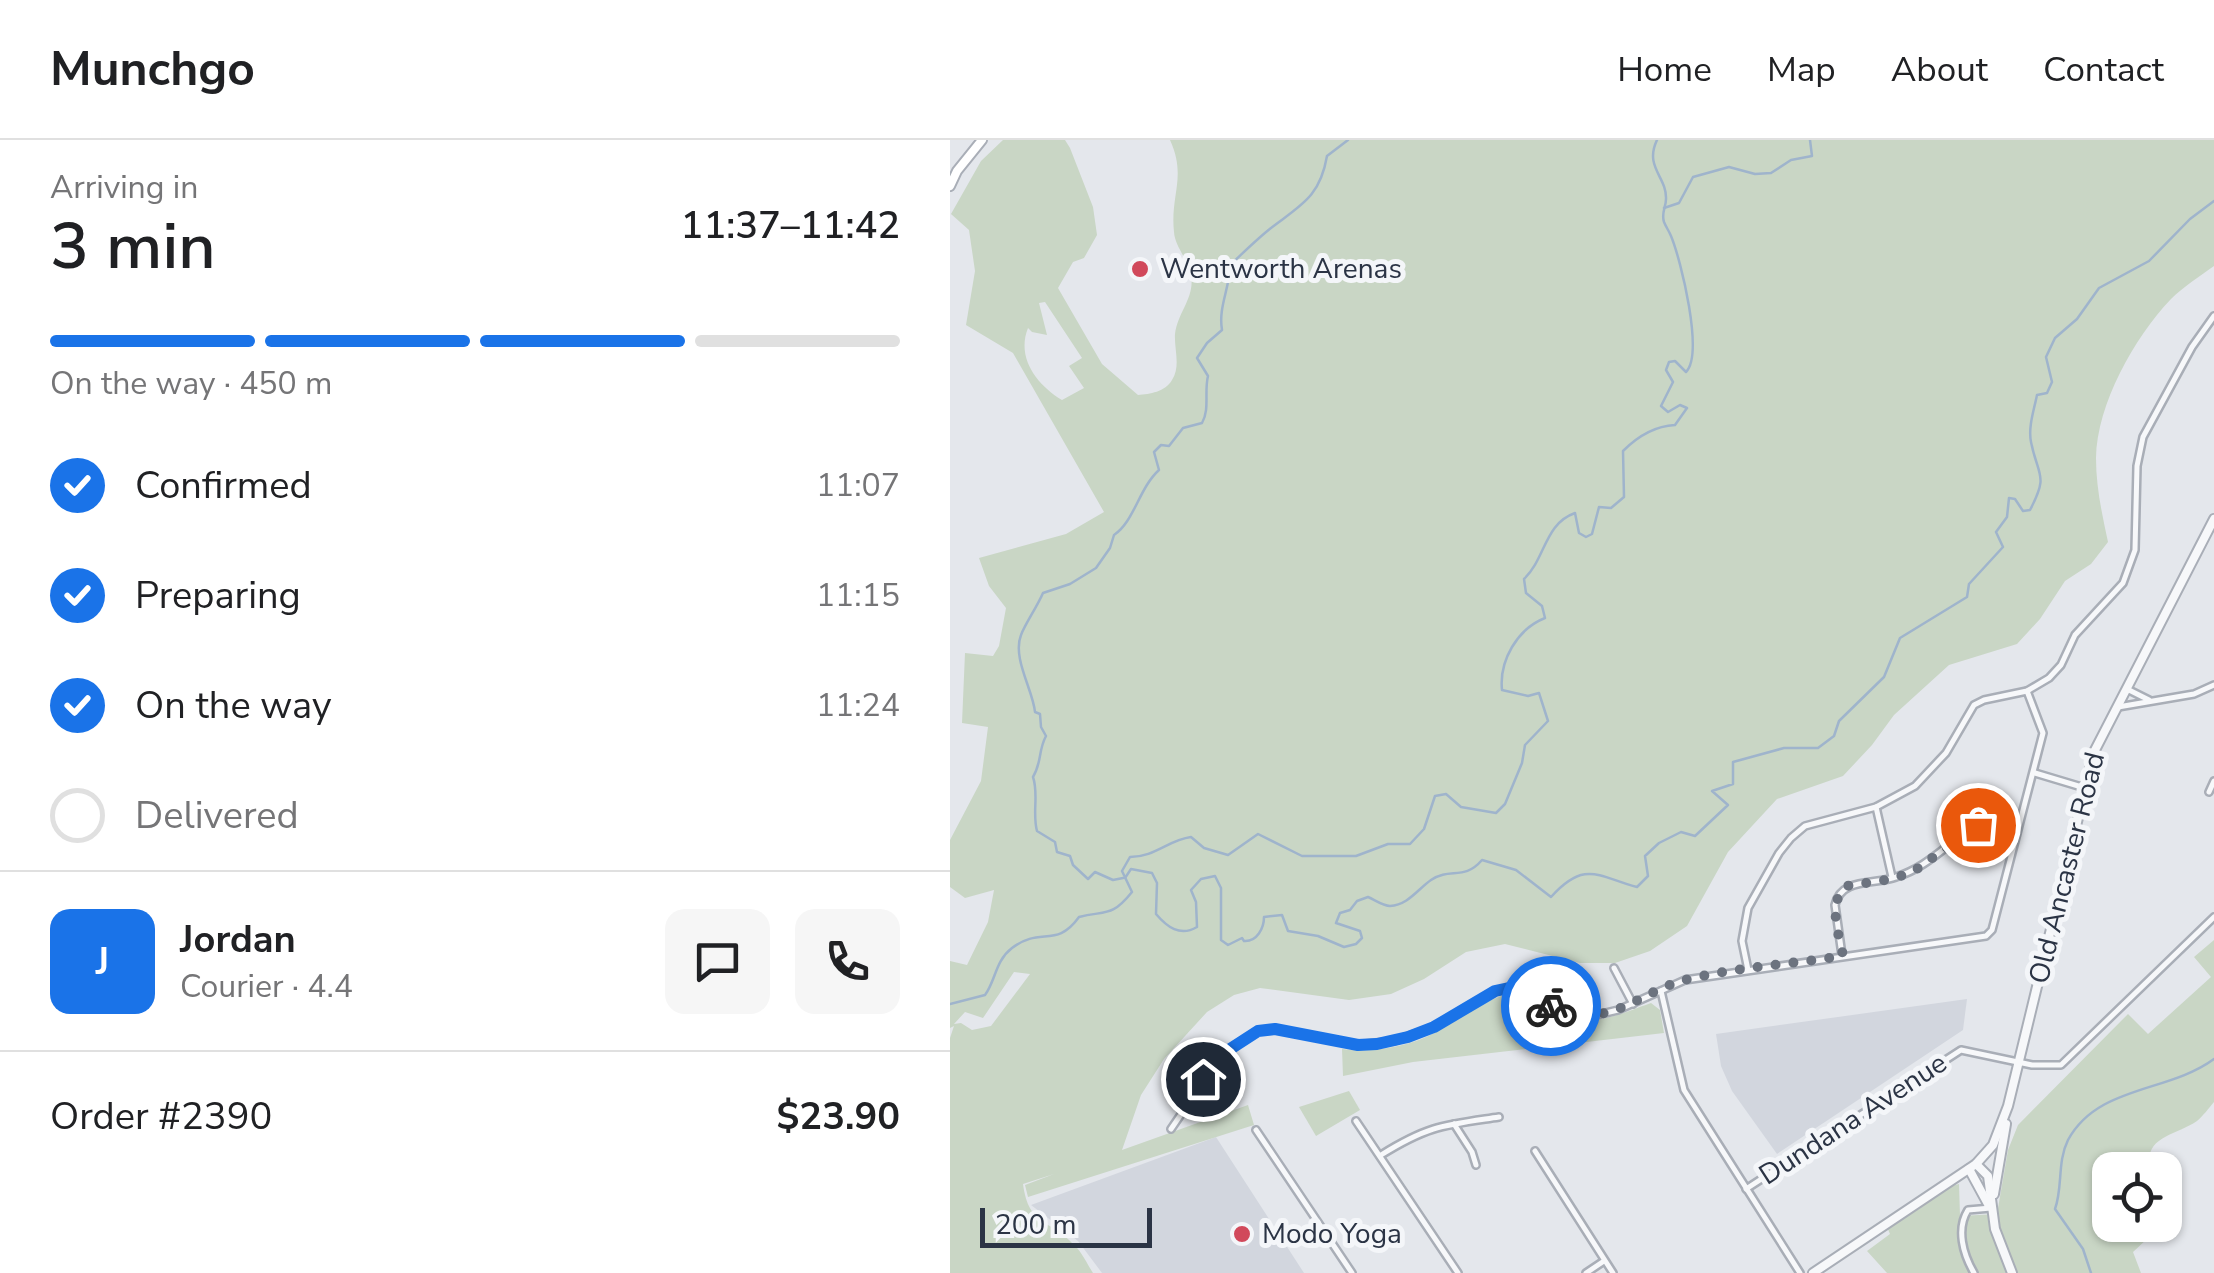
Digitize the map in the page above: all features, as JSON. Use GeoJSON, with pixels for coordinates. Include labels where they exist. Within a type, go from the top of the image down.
{"type":"FeatureCollection","features":[{"type":"Feature","properties":{"kind":"main road"},"geometry":{"type":"LineString","coordinates":[[950,186],[982,140]]}},
{"type":"Feature","properties":{"kind":"street"},"geometry":{"type":"LineString","coordinates":[[1748,970],[1742,941],[1748,908],[1779,853],[1805,826],[1896,798],[1931,771],[1974,706],[1984,700],[2027,691],[2049,678],[2061,665],[2075,635],[2123,583],[2134,550],[2136,466],[2143,436],[2192,347],[2214,316]]}},
{"type":"Feature","properties":{"kind":"street","name":"Old Ancaster Road"},"geometry":{"type":"LineString","coordinates":[[1972,1167],[1993,1144],[2008,1106],[2094,752],[2214,519]]}},
{"type":"Feature","properties":{"kind":"street"},"geometry":{"type":"LineString","coordinates":[[2116,708],[2194,694],[2214,686]]}},
{"type":"Feature","properties":{"kind":"street"},"geometry":{"type":"LineString","coordinates":[[2127,688],[2148,700]]}},
{"type":"Feature","properties":{"kind":"street"},"geometry":{"type":"LineString","coordinates":[[1170,1129],[1224,1053],[1258,1031],[1275,1029],[1358,1045],[1394,1041],[1434,1027],[1495,991],[1509,988],[1526,991],[1557,1009],[1582,1015],[1604,1014],[1686,980],[1986,936],[1992,930],[2043,734],[2027,691]]}},
{"type":"Feature","properties":{"kind":"street"},"geometry":{"type":"LineString","coordinates":[[2034,773],[2085,788]]}},
{"type":"Feature","properties":{"kind":"street"},"geometry":{"type":"LineString","coordinates":[[2209,792],[2214,781]]}},
{"type":"Feature","properties":{"kind":"street"},"geometry":{"type":"LineString","coordinates":[[1876,807],[1893,879]]}},
{"type":"Feature","properties":{"kind":"street"},"geometry":{"type":"LineString","coordinates":[[1843,956],[1836,897],[1846,886],[1893,879],[1932,860],[1978,825],[2017,830]]}},
{"type":"Feature","properties":{"kind":"street","name":"Dundana Avenue"},"geometry":{"type":"LineString","coordinates":[[1746,1190],[1952,1054],[1968,1050],[2049,1067],[2061,1065],[2214,917]]}},
{"type":"Feature","properties":{"kind":"street"},"geometry":{"type":"LineString","coordinates":[[1614,968],[1633,1004]]}},
{"type":"Feature","properties":{"kind":"street"},"geometry":{"type":"LineString","coordinates":[[1661,991],[1684,1090],[1800,1273]]}},
{"type":"Feature","properties":{"kind":"street"},"geometry":{"type":"LineString","coordinates":[[1991,1208],[2008,1106]]}},
{"type":"Feature","properties":{"kind":"street"},"geometry":{"type":"LineString","coordinates":[[1182,1117],[1189,1122]]}},
{"type":"Feature","properties":{"kind":"street"},"geometry":{"type":"LineString","coordinates":[[1381,1155],[1416,1133],[1438,1125],[1500,1117]]}},
{"type":"Feature","properties":{"kind":"street"},"geometry":{"type":"LineString","coordinates":[[1356,1121],[1458,1273]]}},
{"type":"Feature","properties":{"kind":"street"},"geometry":{"type":"LineString","coordinates":[[1454,1124],[1476,1165]]}},
{"type":"Feature","properties":{"kind":"street"},"geometry":{"type":"LineString","coordinates":[[1256,1130],[1352,1273]]}},
{"type":"Feature","properties":{"kind":"street"},"geometry":{"type":"LineString","coordinates":[[1534,1151],[1613,1273]]}},
{"type":"Feature","properties":{"kind":"street"},"geometry":{"type":"LineString","coordinates":[[1813,1273],[1972,1167],[1991,1208],[1999,1243],[2012,1273]]}},
{"type":"Feature","properties":{"kind":"street"},"geometry":{"type":"LineString","coordinates":[[1974,1273],[1962,1248],[1963,1217],[1968,1210],[1991,1208]]}},
{"type":"Feature","properties":{"kind":"street"},"geometry":{"type":"LineString","coordinates":[[1586,1273],[1605,1260]]}},
{"type":"Feature","properties":{"kind":"shaded area"},"geometry":{"type":"Polygon","coordinates":[[[1967,999],[1963,1030],[1777,1154],[1732,1091],[1721,1066],[1716,1034],[1967,999]]]}},
{"type":"Feature","properties":{"kind":"shaded area"},"geometry":{"type":"Polygon","coordinates":[[[1216,1137],[1304,1273],[1102,1273],[1078,1241],[1031,1205],[1216,1137]]]}},
{"type":"Feature","properties":{"kind":"green space"},"geometry":{"type":"Polygon","coordinates":[[[1003,140],[1065,140],[1093,207],[1097,235],[1084,258],[1073,262],[1058,288],[1102,364],[1138,395],[1161,390],[1175,375],[1175,334],[1192,283],[1174,232],[1178,176],[1170,140],[2214,140],[2214,266],[2157,315],[2131,352],[2110,394],[2096,458],[2108,542],[2091,564],[2065,581],[2040,619],[2017,644],[1949,665],[1894,715],[1843,776],[1777,799],[1728,852],[1687,926],[1650,951],[1615,963],[1580,963],[1505,944],[1466,952],[1424,979],[1391,994],[1349,1000],[1260,988],[1234,995],[1207,1012],[1164,1059],[1141,1095],[1122,1150],[1248,1105],[1254,1125],[1028,1197],[1025,1185],[1054,1174],[1023,1184],[1035,1216],[1065,1236],[1093,1273],[950,1273],[950,1038],[954,1026],[950,1028],[950,961],[967,965],[988,922],[994,890],[965,898],[950,887],[950,840],[981,781],[988,727],[962,723],[965,653],[993,656],[999,646],[1006,608],[989,586],[979,558],[1066,534],[1104,512],[1013,353],[966,325],[975,271],[969,230],[951,214],[981,161],[1003,140]],[[1045,302],[1039,303],[1047,335],[1028,328],[1025,350],[1037,379],[1062,400],[1084,388],[1069,366],[1082,358],[1045,302]],[[1014,972],[983,1018],[965,1012],[954,1024],[961,1023],[972,1030],[991,1026],[1030,974],[1014,972]]]}},
{"type":"Feature","properties":{"kind":"green space"},"geometry":{"type":"Polygon","coordinates":[[[2214,940],[2214,1102],[2197,1121],[2163,1138],[2151,1152],[2092,1152],[2092,1242],[2144,1242],[2133,1252],[2141,1273],[1887,1273],[1867,1251],[1890,1234],[1887,1227],[1945,1188],[1959,1184],[1960,1216],[1997,1214],[2008,1150],[2018,1125],[2128,1014],[2148,1034],[2211,977],[2194,957],[2214,940]]]}},
{"type":"Feature","properties":{"kind":"green space"},"geometry":{"type":"Polygon","coordinates":[[[1507,994],[1558,1015],[1587,1021],[1651,1003],[1660,1010],[1664,1033],[1413,1062],[1343,1076],[1342,1049],[1378,1049],[1414,1042],[1507,994]]]}},
{"type":"Feature","properties":{"kind":"green space"},"geometry":{"type":"Polygon","coordinates":[[[1349,1091],[1360,1110],[1316,1136],[1299,1107],[1349,1091]]]}},
{"type":"Feature","properties":{"kind":"waterway"},"geometry":{"type":"LineString","coordinates":[[1123,878],[1113,880],[1095,872],[1088,879],[1073,865],[1070,856],[1057,852],[1055,842],[1037,831],[1033,777],[1046,736],[1021,664],[1021,635],[1043,593],[1070,584],[1096,568],[1159,470],[1154,452],[1161,445],[1169,446],[1183,428],[1202,423],[1208,376],[1197,358],[1222,330],[1230,265],[1308,199],[1320,181],[1327,156],[1348,140]]}},
{"type":"Feature","properties":{"kind":"waterway"},"geometry":{"type":"LineString","coordinates":[[950,1004],[985,995],[1002,959],[1022,942],[1055,935],[1071,927],[1079,917],[1119,906],[1132,892],[1122,871],[1130,857],[1191,837],[1204,848],[1228,855],[1258,834],[1302,856],[1356,856],[1388,844],[1410,844],[1424,829],[1435,796],[1446,794],[1461,807],[1496,813],[1505,804],[1525,745],[1548,721],[1539,693],[1528,696],[1502,690],[1504,668],[1512,647],[1526,630],[1545,618],[1542,606],[1526,593],[1524,579],[1551,533],[1565,518],[1575,513],[1579,533],[1586,537],[1592,534],[1599,507],[1611,508],[1624,497],[1623,451],[1647,433],[1675,425],[1687,408],[1680,405],[1668,412],[1661,406],[1673,382],[1666,370],[1669,362],[1675,361],[1686,372],[1693,347],[1685,285],[1663,219],[1665,191],[1653,158],[1657,140]]}},
{"type":"Feature","properties":{"kind":"waterway"},"geometry":{"type":"LineString","coordinates":[[1664,208],[1679,203],[1693,177],[1729,167],[1755,174],[1771,173],[1791,160],[1812,156],[1810,140]]}},
{"type":"Feature","properties":{"kind":"waterway"},"geometry":{"type":"LineString","coordinates":[[1125,878],[1131,869],[1152,873],[1157,883],[1156,914],[1169,926],[1185,931],[1197,927],[1196,902],[1191,890],[1201,879],[1215,876],[1221,888],[1221,940],[1228,945],[1256,937],[1264,917],[1282,915],[1288,931],[1318,936],[1344,947],[1356,944],[1362,938],[1360,931],[1336,923],[1340,913],[1350,910],[1357,901],[1368,897],[1385,905],[1396,905],[1438,876],[1469,870],[1482,860],[1516,870],[1551,897],[1583,874],[1637,887],[1648,876],[1645,856],[1659,843],[1681,832],[1695,836],[1728,805],[1712,791],[1733,784],[1733,762],[1784,748],[1818,748],[1834,736],[1839,721],[1884,677],[1900,638],[1967,597],[1969,584],[2003,547],[1996,532],[2007,517],[2009,498],[2015,499],[2023,511],[2030,510],[2039,489],[2031,424],[2037,395],[2047,393],[2052,382],[2046,357],[2055,338],[2077,319],[2099,288],[2149,261],[2190,219],[2214,201]]}},
{"type":"Feature","properties":{"kind":"waterway"},"geometry":{"type":"LineString","coordinates":[[2091,1273],[2083,1249],[2055,1209],[2068,1140],[2081,1122],[2115,1099],[2196,1070],[2214,1059]]}},
{"type":"Feature","properties":{"kind":"way so far"},"geometry":{"type":"LineString","coordinates":[[1551,1006],[1594,1016],[1618,1010],[1686,980],[1843,956],[1835,904],[1840,891],[1846,886],[1893,879],[1914,871],[1978,825]]}},
{"type":"Feature","properties":{"kind":"place","name":"Wentworth Arenas"},"geometry":{"type":"Point","coordinates":[1140,269]}},
{"type":"Feature","properties":{"kind":"place","name":"Modo Yoga"},"geometry":{"type":"Point","coordinates":[1242,1234]}},
{"type":"Feature","properties":{"kind":"route"},"geometry":{"type":"LineString","coordinates":[[1203,1079],[1224,1053],[1258,1031],[1275,1029],[1358,1045],[1377,1044],[1434,1027],[1495,991],[1526,991],[1551,1006]]}}]}
